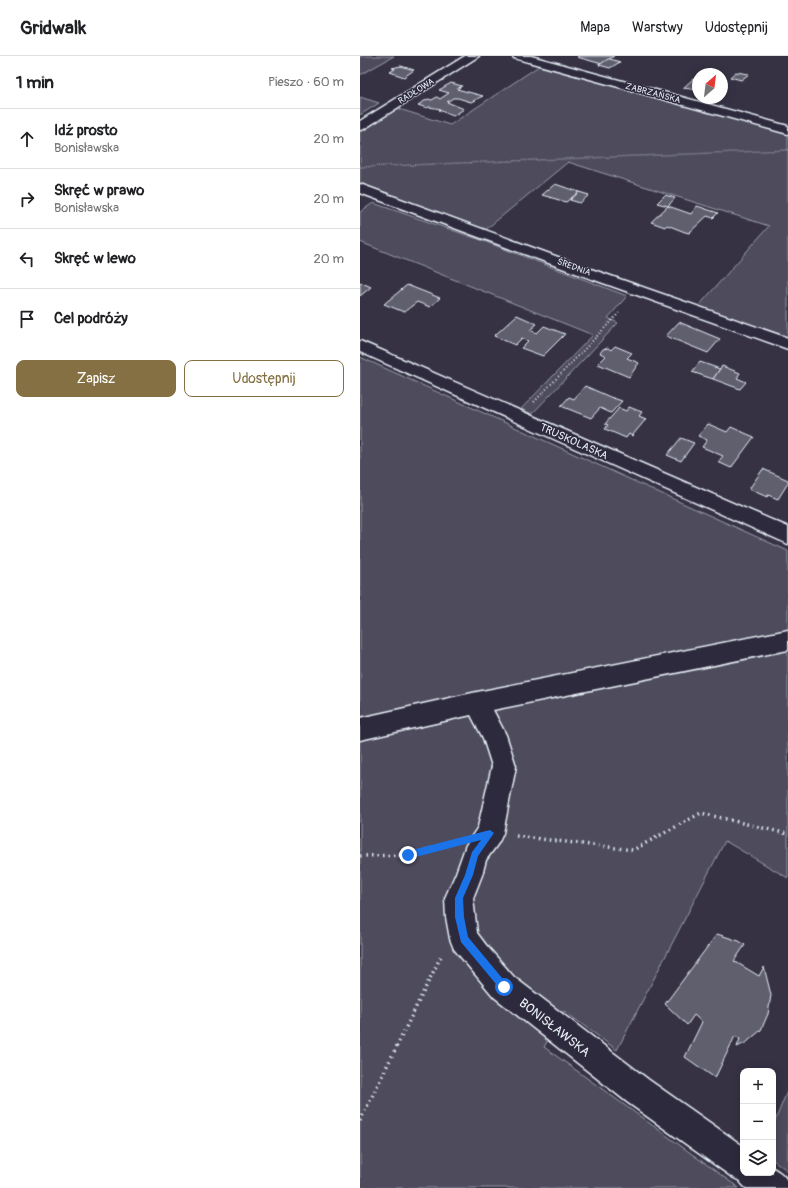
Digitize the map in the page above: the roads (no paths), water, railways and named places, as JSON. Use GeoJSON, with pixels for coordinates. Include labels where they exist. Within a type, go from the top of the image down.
{"type":"FeatureCollection","features":[{"type":"Feature","properties":{"kind":"street","name":"RADŁOWA"},"geometry":{"type":"LineString","coordinates":[[360,126],[473,56]]}},
{"type":"Feature","properties":{"kind":"street","name":"ZABRZAŃSKA"},"geometry":{"type":"LineString","coordinates":[[518,56],[788,130]]}},
{"type":"Feature","properties":{"kind":"street","name":"ŚREDNIA"},"geometry":{"type":"LineString","coordinates":[[360,188],[582,271],[788,344]]}},
{"type":"Feature","properties":{"kind":"street","name":"TRUSKOLASKA"},"geometry":{"type":"LineString","coordinates":[[360,346],[788,536]]}},
{"type":"Feature","properties":{"kind":"street"},"geometry":{"type":"LineString","coordinates":[[360,729],[477,703],[788,640]]}},
{"type":"Feature","properties":{"kind":"street","name":"BONISŁAWSKA"},"geometry":{"type":"LineString","coordinates":[[477,703],[494,735],[504,766],[490,833],[475,854],[469,875],[459,898],[460,917],[464,939],[504,987],[638,1091],[740,1164]]}},
{"type":"Feature","properties":{"kind":"street"},"geometry":{"type":"LineString","coordinates":[[757,1176],[774,1188]]}}]}
